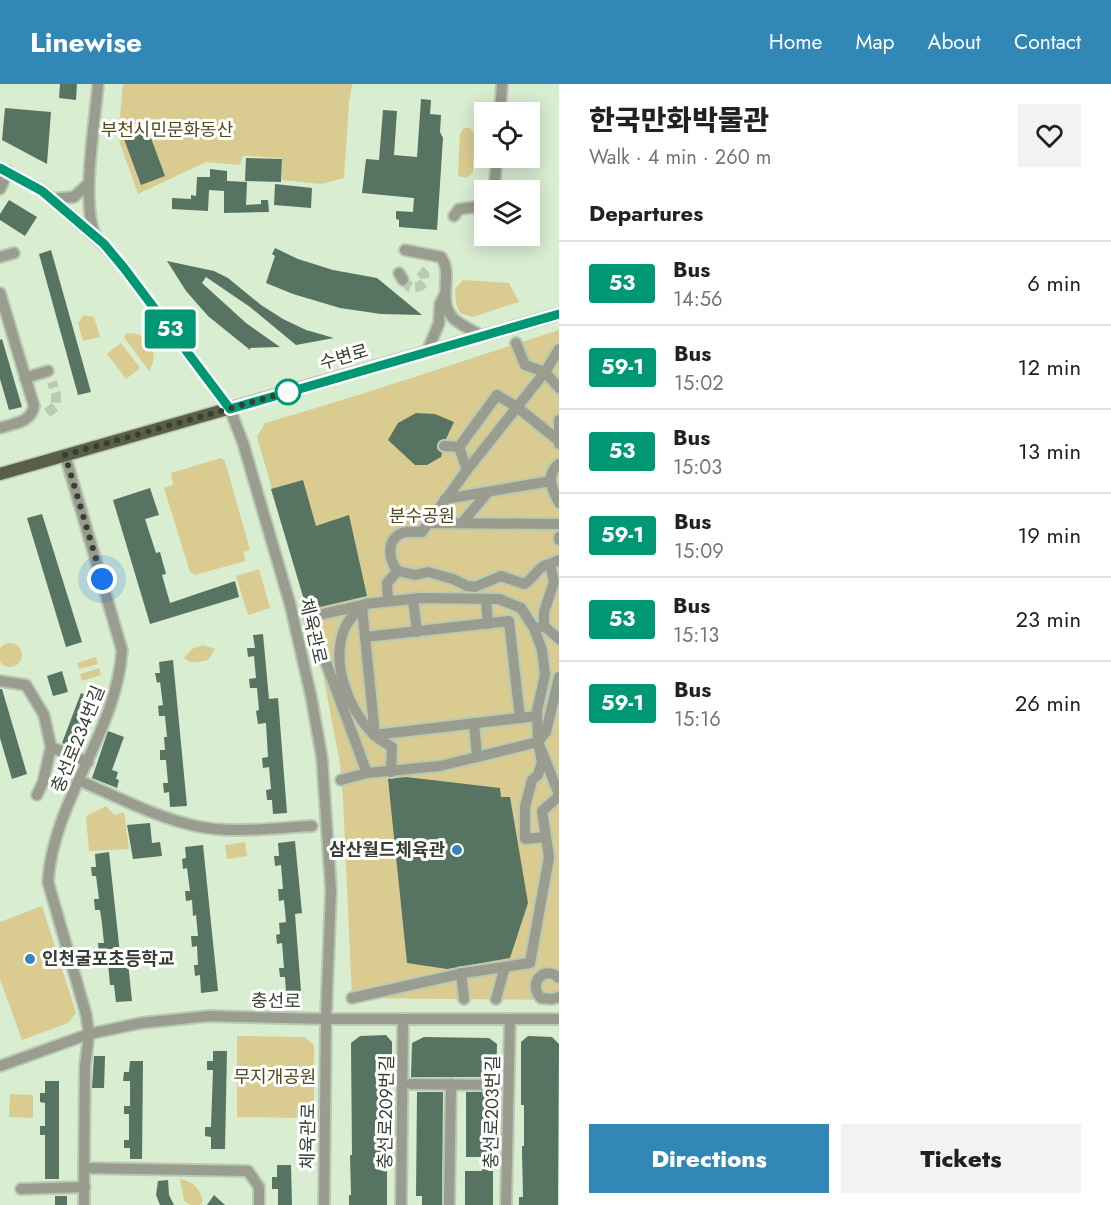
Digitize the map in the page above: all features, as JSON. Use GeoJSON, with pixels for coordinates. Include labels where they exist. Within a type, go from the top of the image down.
{"type":"FeatureCollection","features":[{"type":"Feature","properties":{"kind":"main road","name":"수변로"},"geometry":{"type":"LineString","coordinates":[[0,474],[559,314]]}},
{"type":"Feature","properties":{"kind":"street"},"geometry":{"type":"LineString","coordinates":[[95,236],[91,226],[89,183],[98,84]]}},
{"type":"Feature","properties":{"kind":"street"},"geometry":{"type":"LineString","coordinates":[[501,102],[502,84]]}},
{"type":"Feature","properties":{"kind":"street"},"geometry":{"type":"LineString","coordinates":[[0,189],[4,170]]}},
{"type":"Feature","properties":{"kind":"street","name":"체육관로"},"geometry":{"type":"LineString","coordinates":[[4,170],[42,191],[95,236],[124,268],[230,409],[243,444],[290,604],[311,696],[322,758],[330,890],[324,1205]]}},
{"type":"Feature","properties":{"kind":"street"},"geometry":{"type":"LineString","coordinates":[[51,199],[74,197],[89,183]]}},
{"type":"Feature","properties":{"kind":"street"},"geometry":{"type":"LineString","coordinates":[[454,216],[459,209],[474,207]]}},
{"type":"Feature","properties":{"kind":"street"},"geometry":{"type":"LineString","coordinates":[[405,250],[441,256],[446,268],[445,295],[448,309],[454,319],[483,336]]}},
{"type":"Feature","properties":{"kind":"street"},"geometry":{"type":"LineString","coordinates":[[0,257],[14,253]]}},
{"type":"Feature","properties":{"kind":"street"},"geometry":{"type":"LineString","coordinates":[[0,293],[34,406],[33,414],[28,420],[0,428]]}},
{"type":"Feature","properties":{"kind":"street"},"geometry":{"type":"LineString","coordinates":[[427,352],[439,323],[440,304],[445,295]]}},
{"type":"Feature","properties":{"kind":"street"},"geometry":{"type":"LineString","coordinates":[[516,343],[525,365],[545,372],[559,388]]}},
{"type":"Feature","properties":{"kind":"street"},"geometry":{"type":"LineString","coordinates":[[546,837],[525,839],[525,807],[532,780],[538,775],[542,762],[538,742],[537,716],[545,675],[539,627],[554,582],[554,562],[543,565],[531,580],[524,584],[501,576],[475,587],[428,572],[415,575],[398,571],[390,560],[389,550],[394,539],[402,534],[422,532],[467,470],[545,372],[559,349]]}},
{"type":"Feature","properties":{"kind":"street"},"geometry":{"type":"LineString","coordinates":[[26,378],[48,371]]}},
{"type":"Feature","properties":{"kind":"street"},"geometry":{"type":"LineString","coordinates":[[459,447],[497,395],[517,407],[559,441]]}},
{"type":"Feature","properties":{"kind":"street"},"geometry":{"type":"LineString","coordinates":[[559,420],[559,446]]}},
{"type":"Feature","properties":{"kind":"street"},"geometry":{"type":"LineString","coordinates":[[444,447],[459,447]]}},
{"type":"Feature","properties":{"kind":"street"},"geometry":{"type":"LineString","coordinates":[[459,447],[467,470]]}},
{"type":"Feature","properties":{"kind":"street","name":"충선로234번길"},"geometry":{"type":"LineString","coordinates":[[65,455],[122,650],[121,675],[54,841],[49,864],[48,882],[86,1014],[89,1034],[85,1066],[84,1205]]}},
{"type":"Feature","properties":{"kind":"street"},"geometry":{"type":"LineString","coordinates":[[559,464],[555,466],[551,475],[559,503]]}},
{"type":"Feature","properties":{"kind":"street"},"geometry":{"type":"LineString","coordinates":[[445,499],[551,481]]}},
{"type":"Feature","properties":{"kind":"street"},"geometry":{"type":"LineString","coordinates":[[462,523],[488,492]]}},
{"type":"Feature","properties":{"kind":"street"},"geometry":{"type":"LineString","coordinates":[[427,523],[559,524]]}},
{"type":"Feature","properties":{"kind":"street"},"geometry":{"type":"LineString","coordinates":[[388,601],[387,583],[398,571]]}},
{"type":"Feature","properties":{"kind":"street"},"geometry":{"type":"LineString","coordinates":[[413,599],[417,632]]}},
{"type":"Feature","properties":{"kind":"street"},"geometry":{"type":"LineString","coordinates":[[486,599],[488,624]]}},
{"type":"Feature","properties":{"kind":"street"},"geometry":{"type":"LineString","coordinates":[[368,773],[309,617],[388,601],[499,599],[521,608],[539,627],[559,639]]}},
{"type":"Feature","properties":{"kind":"street"},"geometry":{"type":"LineString","coordinates":[[508,602],[520,718]]}},
{"type":"Feature","properties":{"kind":"street"},"geometry":{"type":"LineString","coordinates":[[363,606],[375,735]]}},
{"type":"Feature","properties":{"kind":"street"},"geometry":{"type":"LineString","coordinates":[[363,606],[344,628],[341,644],[342,675],[346,694],[359,716],[375,735],[392,747],[392,772]]}},
{"type":"Feature","properties":{"kind":"street"},"geometry":{"type":"LineString","coordinates":[[365,638],[509,621]]}},
{"type":"Feature","properties":{"kind":"street"},"geometry":{"type":"LineString","coordinates":[[320,644],[341,644]]}},
{"type":"Feature","properties":{"kind":"street"},"geometry":{"type":"LineString","coordinates":[[341,780],[368,773],[440,766],[538,742],[546,732],[559,677]]}},
{"type":"Feature","properties":{"kind":"street"},"geometry":{"type":"LineString","coordinates":[[0,681],[26,685],[44,715],[51,747],[43,782],[37,795]]}},
{"type":"Feature","properties":{"kind":"street"},"geometry":{"type":"LineString","coordinates":[[375,735],[537,716]]}},
{"type":"Feature","properties":{"kind":"street"},"geometry":{"type":"LineString","coordinates":[[474,723],[477,758]]}},
{"type":"Feature","properties":{"kind":"street"},"geometry":{"type":"LineString","coordinates":[[538,742],[559,795],[542,811],[546,837],[554,859],[530,963],[538,977]]}},
{"type":"Feature","properties":{"kind":"street"},"geometry":{"type":"LineString","coordinates":[[51,747],[87,762]]}},
{"type":"Feature","properties":{"kind":"street"},"geometry":{"type":"LineString","coordinates":[[80,781],[175,821],[198,827],[253,830],[312,826]]}},
{"type":"Feature","properties":{"kind":"street"},"geometry":{"type":"LineString","coordinates":[[352,998],[388,994],[461,974],[530,963]]}},
{"type":"Feature","properties":{"kind":"street"},"geometry":{"type":"LineString","coordinates":[[496,999],[505,967]]}},
{"type":"Feature","properties":{"kind":"street"},"geometry":{"type":"LineString","coordinates":[[559,978],[554,974],[545,973],[538,977],[535,984],[536,993],[541,998],[559,997]]}},
{"type":"Feature","properties":{"kind":"street"},"geometry":{"type":"LineString","coordinates":[[461,974],[464,999]]}},
{"type":"Feature","properties":{"kind":"street","name":"충선로"},"geometry":{"type":"LineString","coordinates":[[0,1066],[89,1034],[141,1023],[209,1016],[326,1019],[559,1019]]}},
{"type":"Feature","properties":{"kind":"street","name":"충선로209번길"},"geometry":{"type":"LineString","coordinates":[[401,1205],[404,1019]]}},
{"type":"Feature","properties":{"kind":"street","name":"충선로203번길"},"geometry":{"type":"LineString","coordinates":[[506,1205],[510,1019]]}},
{"type":"Feature","properties":{"kind":"street"},"geometry":{"type":"LineString","coordinates":[[411,1084],[497,1085]]}},
{"type":"Feature","properties":{"kind":"street"},"geometry":{"type":"LineString","coordinates":[[449,1205],[451,1084]]}},
{"type":"Feature","properties":{"kind":"street"},"geometry":{"type":"LineString","coordinates":[[84,1168],[248,1171],[259,1187],[259,1205]]}},
{"type":"Feature","properties":{"kind":"street"},"geometry":{"type":"LineString","coordinates":[[21,1189],[85,1187]]}},
{"type":"Feature","properties":{"kind":"green space","name":"부천시민문화동산"},"geometry":{"type":"Polygon","coordinates":[[[123,84],[352,84],[344,178],[321,184],[282,180],[282,158],[243,156],[240,165],[206,162],[138,194],[118,138],[123,84]]]}},
{"type":"Feature","properties":{"kind":"green space"},"geometry":{"type":"Polygon","coordinates":[[[464,128],[470,128],[474,134],[473,173],[466,178],[458,176],[460,134],[464,128]]]}},
{"type":"Feature","properties":{"kind":"green space"},"geometry":{"type":"Polygon","coordinates":[[[463,280],[509,283],[519,302],[472,317],[460,313],[456,304],[455,289],[463,280]]]}},
{"type":"Feature","properties":{"kind":"green space"},"geometry":{"type":"Polygon","coordinates":[[[84,315],[94,317],[100,337],[83,341],[78,323],[84,315]]]}},
{"type":"Feature","properties":{"kind":"green space","name":"분수공원"},"geometry":{"type":"Polygon","coordinates":[[[559,330],[559,1000],[352,998],[340,764],[316,637],[257,437],[265,423],[559,330]]]}},
{"type":"Feature","properties":{"kind":"green space"},"geometry":{"type":"Polygon","coordinates":[[[127,333],[142,336],[151,345],[154,357],[149,371],[124,337],[127,333]]]}},
{"type":"Feature","properties":{"kind":"green space"},"geometry":{"type":"Polygon","coordinates":[[[121,343],[140,368],[126,379],[107,354],[121,343]]]}},
{"type":"Feature","properties":{"kind":"green space"},"geometry":{"type":"Polygon","coordinates":[[[221,458],[225,461],[250,550],[244,552],[245,561],[195,575],[190,572],[164,488],[173,485],[171,473],[221,458]]]}},
{"type":"Feature","properties":{"kind":"green space"},"geometry":{"type":"Polygon","coordinates":[[[259,569],[270,608],[248,615],[236,576],[259,569]]]}},
{"type":"Feature","properties":{"kind":"green space"},"geometry":{"type":"Polygon","coordinates":[[[15,644],[21,650],[19,664],[10,667],[1,664],[-1,650],[1,646],[15,644]]]}},
{"type":"Feature","properties":{"kind":"green space"},"geometry":{"type":"Polygon","coordinates":[[[203,645],[215,649],[208,660],[193,662],[184,658],[192,649],[203,645]]]}},
{"type":"Feature","properties":{"kind":"green space"},"geometry":{"type":"Polygon","coordinates":[[[96,657],[98,664],[79,669],[77,663],[96,657]]]}},
{"type":"Feature","properties":{"kind":"green space"},"geometry":{"type":"Polygon","coordinates":[[[99,668],[101,675],[82,681],[80,674],[99,668]]]}},
{"type":"Feature","properties":{"kind":"green space"},"geometry":{"type":"Polygon","coordinates":[[[106,806],[114,815],[124,812],[129,849],[89,851],[86,816],[106,806]]]}},
{"type":"Feature","properties":{"kind":"green space"},"geometry":{"type":"Polygon","coordinates":[[[245,842],[247,856],[227,859],[225,845],[245,842]]]}},
{"type":"Feature","properties":{"kind":"green space","name":"인천굴포초등학교"},"geometry":{"type":"Polygon","coordinates":[[[42,906],[76,1013],[68,1023],[22,1040],[0,979],[0,922],[42,906]]]}},
{"type":"Feature","properties":{"kind":"green space","name":"무지개공원"},"geometry":{"type":"Polygon","coordinates":[[[237,1036],[305,1037],[314,1045],[314,1118],[237,1117],[237,1036]]]}},
{"type":"Feature","properties":{"kind":"green space"},"geometry":{"type":"Polygon","coordinates":[[[10,1094],[33,1095],[33,1118],[9,1117],[10,1094]]]}},
{"type":"Feature","properties":{"kind":"green space"},"geometry":{"type":"Polygon","coordinates":[[[180,1179],[189,1182],[200,1192],[203,1201],[200,1205],[191,1205],[184,1201],[180,1179]]]}},
{"type":"Feature","properties":{"kind":"building"},"geometry":{"type":"Polygon","coordinates":[[[60,84],[77,84],[76,100],[59,98],[60,84]]]}},
{"type":"Feature","properties":{"kind":"building"},"geometry":{"type":"Polygon","coordinates":[[[421,99],[431,100],[430,114],[441,115],[440,132],[443,138],[437,230],[399,227],[396,211],[413,212],[414,198],[362,193],[366,159],[379,160],[383,110],[397,111],[394,155],[417,157],[421,99]]]}},
{"type":"Feature","properties":{"kind":"building"},"geometry":{"type":"Polygon","coordinates":[[[5,108],[51,112],[47,164],[2,140],[5,108]]]}},
{"type":"Feature","properties":{"kind":"building"},"geometry":{"type":"Polygon","coordinates":[[[148,130],[165,176],[141,185],[124,139],[148,130]]]}},
{"type":"Feature","properties":{"kind":"building"},"geometry":{"type":"Polygon","coordinates":[[[246,158],[282,159],[281,182],[245,181],[246,158]]]}},
{"type":"Feature","properties":{"kind":"building"},"geometry":{"type":"Polygon","coordinates":[[[210,169],[227,171],[227,181],[247,182],[246,205],[261,204],[261,200],[268,200],[269,212],[224,213],[224,191],[209,190],[208,211],[172,209],[172,198],[191,199],[191,195],[196,196],[197,177],[210,177],[210,169]]]}},
{"type":"Feature","properties":{"kind":"building"},"geometry":{"type":"Polygon","coordinates":[[[275,184],[312,188],[311,208],[274,205],[275,184]]]}},
{"type":"Feature","properties":{"kind":"building"},"geometry":{"type":"Polygon","coordinates":[[[9,200],[37,217],[25,236],[0,220],[0,214],[9,200]]]}},
{"type":"Feature","properties":{"kind":"building"},"geometry":{"type":"Polygon","coordinates":[[[275,248],[298,259],[333,270],[377,278],[422,315],[381,314],[340,308],[266,283],[275,256],[272,254],[275,248]]]}},
{"type":"Feature","properties":{"kind":"building"},"geometry":{"type":"Polygon","coordinates":[[[51,250],[91,392],[78,395],[39,254],[51,250]]]}},
{"type":"Feature","properties":{"kind":"building"},"geometry":{"type":"Polygon","coordinates":[[[167,261],[214,271],[228,278],[261,305],[283,319],[306,330],[334,338],[296,345],[250,307],[206,277],[202,283],[246,323],[280,347],[250,348],[250,350],[208,316],[186,291],[167,261]]]}},
{"type":"Feature","properties":{"kind":"building"},"geometry":{"type":"Polygon","coordinates":[[[2,339],[22,407],[9,410],[0,379],[0,340],[2,339]]]}},
{"type":"Feature","properties":{"kind":"building"},"geometry":{"type":"Polygon","coordinates":[[[416,413],[435,414],[454,422],[446,439],[438,442],[437,449],[442,453],[441,457],[427,465],[415,465],[388,440],[398,423],[416,413]]]}},
{"type":"Feature","properties":{"kind":"building"},"geometry":{"type":"Polygon","coordinates":[[[303,480],[316,526],[349,515],[367,596],[307,610],[271,489],[303,480]]]}},
{"type":"Feature","properties":{"kind":"building"},"geometry":{"type":"Polygon","coordinates":[[[150,488],[159,515],[145,519],[156,553],[160,552],[166,574],[162,575],[170,603],[235,581],[239,597],[150,624],[113,500],[150,488]]]}},
{"type":"Feature","properties":{"kind":"building"},"geometry":{"type":"Polygon","coordinates":[[[42,514],[82,642],[66,647],[27,518],[42,514]]]}},
{"type":"Feature","properties":{"kind":"building"},"geometry":{"type":"Polygon","coordinates":[[[263,634],[269,699],[278,698],[287,813],[273,814],[272,800],[267,800],[266,790],[271,789],[269,767],[263,768],[262,758],[268,757],[266,723],[258,724],[257,688],[250,688],[249,679],[256,678],[254,656],[248,657],[247,648],[255,648],[253,635],[263,634]]]}},
{"type":"Feature","properties":{"kind":"building"},"geometry":{"type":"Polygon","coordinates":[[[173,660],[187,806],[170,807],[169,792],[164,793],[163,783],[168,783],[166,760],[160,760],[160,750],[165,750],[164,737],[167,737],[165,716],[159,716],[158,706],[163,705],[160,682],[157,683],[155,673],[160,673],[159,662],[173,660]]]}},
{"type":"Feature","properties":{"kind":"building"},"geometry":{"type":"Polygon","coordinates":[[[62,671],[68,692],[53,696],[47,676],[62,671]]]}},
{"type":"Feature","properties":{"kind":"building"},"geometry":{"type":"Polygon","coordinates":[[[0,689],[2,689],[27,774],[12,779],[0,738],[0,689]]]}},
{"type":"Feature","properties":{"kind":"building"},"geometry":{"type":"Polygon","coordinates":[[[81,693],[96,699],[77,749],[62,743],[81,693]]]}},
{"type":"Feature","properties":{"kind":"building"},"geometry":{"type":"Polygon","coordinates":[[[108,731],[124,737],[112,770],[118,772],[117,788],[92,778],[108,731]]]}},
{"type":"Feature","properties":{"kind":"building","name":"삼산월드체육관"},"geometry":{"type":"Polygon","coordinates":[[[406,777],[500,788],[501,797],[510,797],[528,903],[510,958],[447,969],[407,963],[388,779],[406,777]]]}},
{"type":"Feature","properties":{"kind":"building"},"geometry":{"type":"Polygon","coordinates":[[[150,823],[152,843],[160,842],[162,856],[133,859],[127,825],[150,823]]]}},
{"type":"Feature","properties":{"kind":"building"},"geometry":{"type":"Polygon","coordinates":[[[295,841],[302,913],[295,914],[301,991],[286,992],[285,977],[280,977],[279,968],[284,968],[282,943],[277,944],[276,935],[280,934],[279,923],[286,922],[284,900],[279,901],[278,889],[283,889],[281,865],[275,866],[274,856],[279,856],[278,843],[295,841]]]}},
{"type":"Feature","properties":{"kind":"building"},"geometry":{"type":"Polygon","coordinates":[[[203,845],[218,991],[201,993],[200,975],[195,976],[194,965],[198,965],[197,946],[192,947],[191,936],[198,936],[196,915],[193,916],[192,900],[186,901],[185,891],[190,891],[187,868],[183,869],[182,859],[186,858],[185,847],[203,845]]]}},
{"type":"Feature","properties":{"kind":"building"},"geometry":{"type":"Polygon","coordinates":[[[109,852],[121,963],[128,962],[132,1001],[116,1002],[114,985],[110,985],[107,952],[99,953],[98,943],[104,943],[100,910],[95,910],[94,899],[99,899],[96,876],[92,876],[91,867],[96,867],[95,854],[109,852]]]}},
{"type":"Feature","properties":{"kind":"building"},"geometry":{"type":"Polygon","coordinates":[[[386,1035],[392,1042],[392,1075],[386,1075],[387,1121],[389,1121],[387,1205],[349,1205],[350,1155],[352,1155],[351,1043],[360,1036],[386,1035]]]}},
{"type":"Feature","properties":{"kind":"building"},"geometry":{"type":"Polygon","coordinates":[[[528,1036],[552,1037],[559,1044],[558,1205],[519,1205],[519,1197],[523,1197],[522,1146],[524,1146],[524,1105],[521,1105],[521,1042],[528,1036]]]}},
{"type":"Feature","properties":{"kind":"building"},"geometry":{"type":"Polygon","coordinates":[[[424,1037],[489,1038],[497,1044],[496,1077],[411,1077],[412,1043],[424,1037]]]}},
{"type":"Feature","properties":{"kind":"building"},"geometry":{"type":"Polygon","coordinates":[[[213,1051],[227,1051],[225,1149],[211,1149],[211,1137],[205,1136],[205,1127],[211,1127],[213,1070],[207,1070],[207,1061],[213,1061],[213,1051]]]}},
{"type":"Feature","properties":{"kind":"building"},"geometry":{"type":"Polygon","coordinates":[[[94,1056],[105,1056],[104,1088],[92,1088],[94,1056]]]}},
{"type":"Feature","properties":{"kind":"building"},"geometry":{"type":"Polygon","coordinates":[[[130,1061],[143,1061],[142,1159],[130,1159],[130,1148],[124,1148],[124,1140],[129,1140],[129,1114],[124,1114],[124,1106],[130,1106],[130,1081],[123,1081],[124,1072],[129,1072],[130,1061]]]}},
{"type":"Feature","properties":{"kind":"building"},"geometry":{"type":"Polygon","coordinates":[[[45,1081],[59,1081],[59,1179],[45,1179],[45,1135],[40,1135],[40,1126],[45,1126],[45,1103],[40,1102],[40,1093],[45,1093],[45,1081]]]}},
{"type":"Feature","properties":{"kind":"building"},"geometry":{"type":"Polygon","coordinates":[[[417,1092],[443,1092],[442,1205],[422,1205],[422,1196],[416,1196],[417,1092]]]}},
{"type":"Feature","properties":{"kind":"building"},"geometry":{"type":"Polygon","coordinates":[[[466,1092],[493,1092],[493,1205],[465,1205],[465,1171],[482,1171],[482,1157],[466,1157],[466,1092]]]}},
{"type":"Feature","properties":{"kind":"building"},"geometry":{"type":"Polygon","coordinates":[[[277,1165],[291,1165],[292,1205],[278,1205],[278,1189],[272,1189],[272,1177],[277,1177],[277,1165]]]}},
{"type":"Feature","properties":{"kind":"building"},"geometry":{"type":"Polygon","coordinates":[[[168,1180],[169,1195],[174,1205],[160,1205],[156,1195],[158,1181],[168,1180]]]}},
{"type":"Feature","properties":{"kind":"building"},"geometry":{"type":"Polygon","coordinates":[[[214,1195],[225,1205],[207,1205],[214,1195]]]}},
{"type":"Feature","properties":{"kind":"building"},"geometry":{"type":"Polygon","coordinates":[[[55,1196],[67,1196],[67,1205],[55,1205],[55,1196]]]}},
{"type":"Feature","properties":{"kind":"tunnel"},"geometry":{"type":"LineString","coordinates":[[403,280],[410,287],[423,284],[424,274],[417,268]]}},
{"type":"Feature","properties":{"kind":"tunnel"},"geometry":{"type":"LineString","coordinates":[[47,413],[56,406],[56,395],[52,382]]}},
{"type":"Feature","properties":{"kind":"bus line","name":"53"},"geometry":{"type":"LineString","coordinates":[[0,168],[42,191],[104,244],[230,409],[559,314]]}},
{"type":"Feature","properties":{"kind":"place","name":"삼산월드체육관"},"geometry":{"type":"Point","coordinates":[457,850]}},
{"type":"Feature","properties":{"kind":"place","name":"인천굴포초등학교"},"geometry":{"type":"Point","coordinates":[30,959]}},
{"type":"Feature","properties":{"kind":"route"},"geometry":{"type":"LineString","coordinates":[[102,579],[65,455],[288,392]]}}]}
